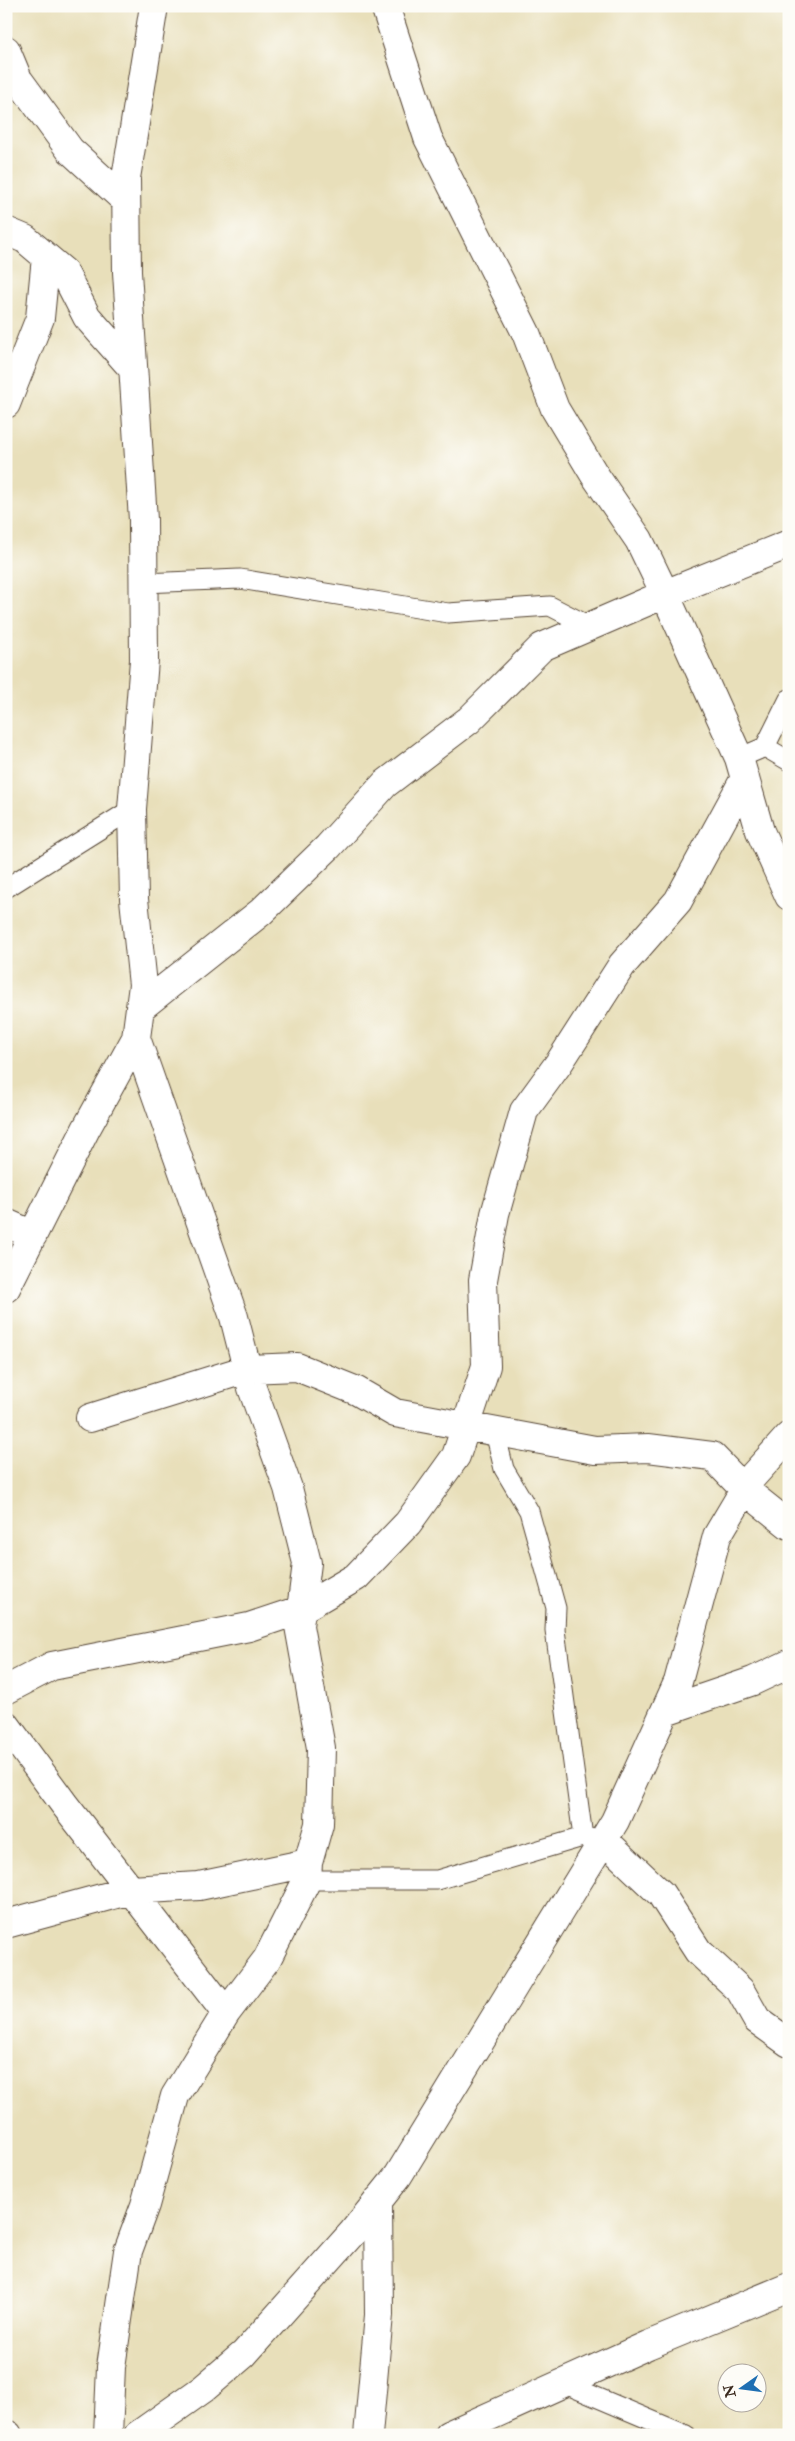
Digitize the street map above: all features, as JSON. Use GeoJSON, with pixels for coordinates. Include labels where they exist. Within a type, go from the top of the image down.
{"type":"FeatureCollection","features":[{"type":"Feature","properties":{"kind":"street"},"geometry":{"type":"LineString","coordinates":[[6,1288],[86,1129],[136,1038],[143,985],[134,899],[132,809],[144,660],[143,520],[133,370],[126,178],[154,6]]}},
{"type":"Feature","properties":{"kind":"street"},"geometry":{"type":"LineString","coordinates":[[385,6],[428,138],[526,333],[555,409],[594,474],[639,540],[665,594],[742,768],[760,831],[789,896]]}},
{"type":"Feature","properties":{"kind":"street"},"geometry":{"type":"LineString","coordinates":[[6,50],[18,79],[70,150],[126,200]]}},
{"type":"Feature","properties":{"kind":"street"},"geometry":{"type":"LineString","coordinates":[[6,231],[25,239],[64,272],[87,317],[133,370]]}},
{"type":"Feature","properties":{"kind":"street"},"geometry":{"type":"LineString","coordinates":[[6,404],[40,318],[46,257]]}},
{"type":"Feature","properties":{"kind":"street"},"geometry":{"type":"LineString","coordinates":[[140,1008],[260,912],[328,847],[385,784],[469,720],[542,647],[665,594],[789,544]]}},
{"type":"Feature","properties":{"kind":"street"},"geometry":{"type":"LineString","coordinates":[[6,1690],[52,1666],[249,1626],[300,1610],[356,1577],[408,1523],[456,1456],[486,1366],[483,1280],[495,1214],[524,1111],[559,1063],[622,966],[678,901],[742,768]]}},
{"type":"Feature","properties":{"kind":"street"},"geometry":{"type":"LineString","coordinates":[[108,2435],[111,2366],[128,2251],[145,2205],[175,2096],[226,2013],[267,1959],[308,1871],[318,1824],[322,1748],[306,1674],[299,1626],[307,1563],[288,1488],[247,1369],[234,1317],[136,1038]]}},
{"type":"Feature","properties":{"kind":"street"},"geometry":{"type":"LineString","coordinates":[[6,1222],[33,1235]]}},
{"type":"Feature","properties":{"kind":"street"},"geometry":{"type":"LineString","coordinates":[[90,1418],[247,1369],[297,1367],[357,1391],[395,1412],[595,1450],[648,1448],[712,1456],[745,1490],[789,1525]]}},
{"type":"Feature","properties":{"kind":"street"},"geometry":{"type":"LineString","coordinates":[[138,2435],[203,2389],[244,2354],[398,2176],[593,1838],[615,1821],[678,1682],[717,1536],[752,1477],[789,1436]]}},
{"type":"Feature","properties":{"kind":"street"},"geometry":{"type":"LineString","coordinates":[[665,1711],[753,1681],[789,1664]]}},
{"type":"Feature","properties":{"kind":"street"},"geometry":{"type":"LineString","coordinates":[[6,1725],[226,2013]]}},
{"type":"Feature","properties":{"kind":"street"},"geometry":{"type":"LineString","coordinates":[[593,1838],[661,1894],[698,1951],[740,1990],[757,2020],[789,2043]]}},
{"type":"Feature","properties":{"kind":"street"},"geometry":{"type":"LineString","coordinates":[[6,1924],[131,1890],[199,1886],[308,1871]]}},
{"type":"Feature","properties":{"kind":"street"},"geometry":{"type":"LineString","coordinates":[[368,2435],[380,2316],[378,2200]]}},
{"type":"Feature","properties":{"kind":"street"},"geometry":{"type":"LineString","coordinates":[[448,2435],[648,2345],[789,2287]]}},
{"type":"Feature","properties":{"kind":"lane"},"geometry":{"type":"LineString","coordinates":[[144,583],[240,579],[448,613],[550,606],[589,626]]}},
{"type":"Feature","properties":{"kind":"lane"},"geometry":{"type":"LineString","coordinates":[[742,768],[765,747],[789,699]]}},
{"type":"Feature","properties":{"kind":"lane"},"geometry":{"type":"LineString","coordinates":[[765,747],[789,761]]}},
{"type":"Feature","properties":{"kind":"lane"},"geometry":{"type":"LineString","coordinates":[[6,888],[132,809]]}},
{"type":"Feature","properties":{"kind":"lane"},"geometry":{"type":"LineString","coordinates":[[308,1871],[438,1880],[593,1838],[556,1630],[556,1608],[529,1511],[504,1469],[495,1432]]}},
{"type":"Feature","properties":{"kind":"lane"},"geometry":{"type":"LineString","coordinates":[[564,2383],[686,2435]]}}]}
